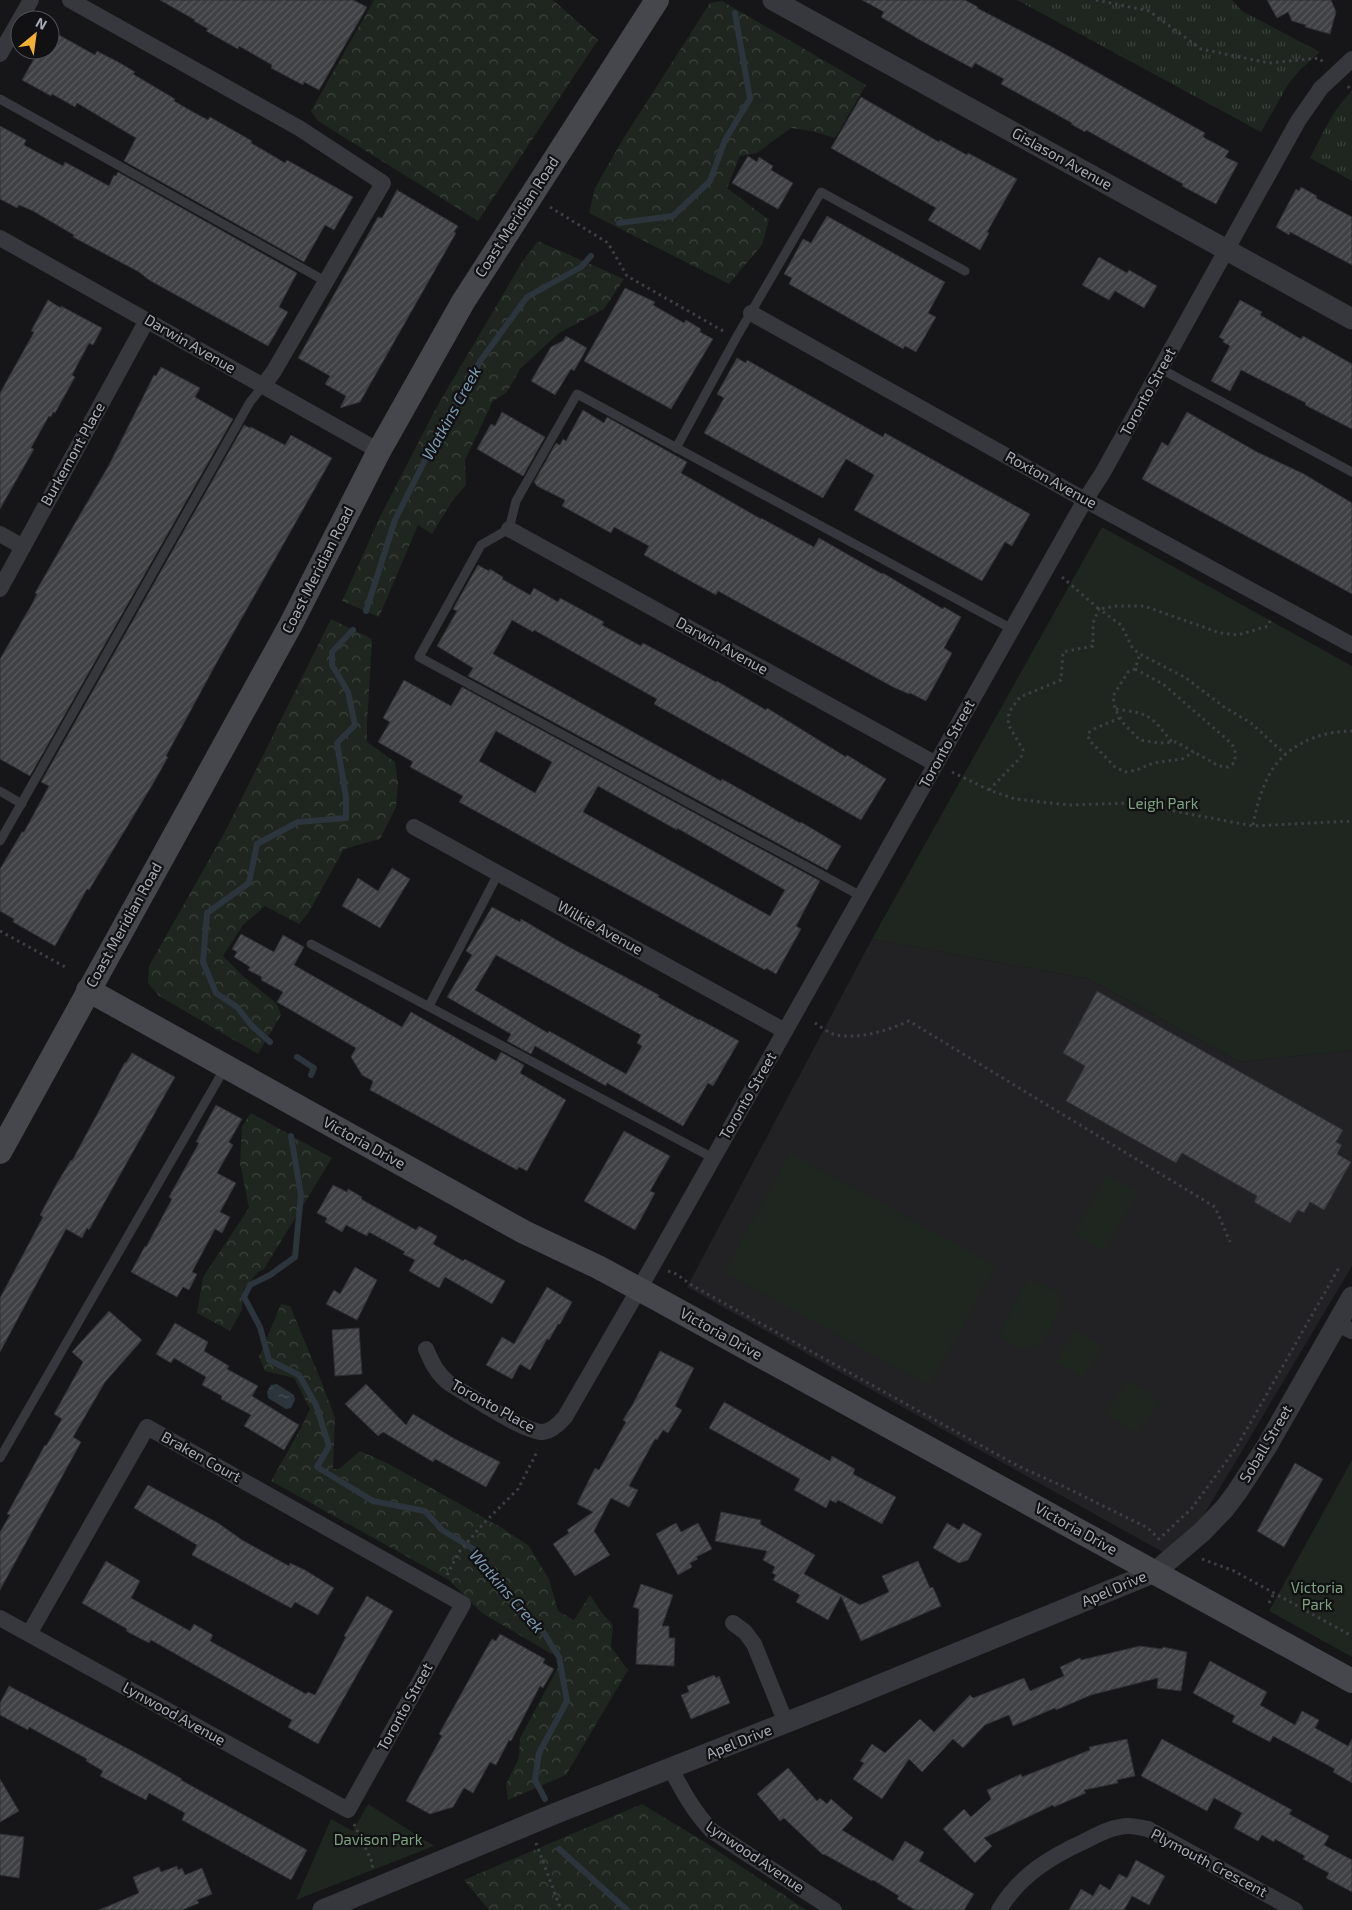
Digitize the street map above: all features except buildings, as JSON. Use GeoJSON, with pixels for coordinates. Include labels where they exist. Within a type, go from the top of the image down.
{"type":"FeatureCollection","features":[{"type":"Feature","properties":{"kind":"main road","name":"Coast Meridian Road"},"geometry":{"type":"LineString","coordinates":[[0,1152],[290,626],[379,451],[463,302],[657,0]]}},
{"type":"Feature","properties":{"kind":"main road","name":"Victoria Drive"},"geometry":{"type":"LineString","coordinates":[[88,990],[524,1232],[585,1260],[639,1289],[1352,1681]]}},
{"type":"Feature","properties":{"kind":"street"},"geometry":{"type":"LineString","coordinates":[[0,54],[31,0]]}},
{"type":"Feature","properties":{"kind":"street"},"geometry":{"type":"LineString","coordinates":[[70,0],[299,128],[383,183],[274,371],[263,386]]}},
{"type":"Feature","properties":{"kind":"street","name":"Gislason Avenue"},"geometry":{"type":"LineString","coordinates":[[773,0],[1352,319]]}},
{"type":"Feature","properties":{"kind":"street","name":"Toronto Street"},"geometry":{"type":"LineString","coordinates":[[547,1431],[554,1428],[565,1417],[639,1289],[1085,500],[1102,474],[1298,121],[1321,88],[1352,59]]}},
{"type":"Feature","properties":{"kind":"street","name":"Darwin Avenue"},"geometry":{"type":"LineString","coordinates":[[0,238],[379,451]]}},
{"type":"Feature","properties":{"kind":"street","name":"Roxton Avenue"},"geometry":{"type":"LineString","coordinates":[[751,313],[1085,500],[1352,645]]}},
{"type":"Feature","properties":{"kind":"street","name":"Burkemont Place"},"geometry":{"type":"LineString","coordinates":[[0,588],[147,320]]}},
{"type":"Feature","properties":{"kind":"street","name":"Darwin Avenue"},"geometry":{"type":"LineString","coordinates":[[509,529],[936,764]]}},
{"type":"Feature","properties":{"kind":"street"},"geometry":{"type":"LineString","coordinates":[[0,534],[23,547]]}},
{"type":"Feature","properties":{"kind":"street","name":"Wilkie Avenue"},"geometry":{"type":"LineString","coordinates":[[414,826],[785,1031]]}},
{"type":"Feature","properties":{"kind":"street","name":"Soball Street"},"geometry":{"type":"LineString","coordinates":[[1155,1572],[1202,1532],[1225,1508],[1237,1492],[1344,1327],[1352,1297]]}},
{"type":"Feature","properties":{"kind":"street","name":"Toronto Place"},"geometry":{"type":"LineString","coordinates":[[426,1349],[435,1369],[450,1384],[519,1423],[537,1431],[547,1431]]}},
{"type":"Feature","properties":{"kind":"street","name":"Braken Court"},"geometry":{"type":"LineString","coordinates":[[29,1634],[148,1427],[463,1604]]}},
{"type":"Feature","properties":{"kind":"street","name":"Apel Drive"},"geometry":{"type":"LineString","coordinates":[[323,1910],[529,1824],[786,1723],[1155,1572]]}},
{"type":"Feature","properties":{"kind":"street","name":"Toronto Street"},"geometry":{"type":"LineString","coordinates":[[348,1810],[463,1604]]}},
{"type":"Feature","properties":{"kind":"street","name":"Lynwood Avenue"},"geometry":{"type":"LineString","coordinates":[[0,1618],[348,1810]]}},
{"type":"Feature","properties":{"kind":"street"},"geometry":{"type":"LineString","coordinates":[[733,1623],[745,1632],[754,1644],[786,1723]]}},
{"type":"Feature","properties":{"kind":"street","name":"Lynwood Avenue"},"geometry":{"type":"LineString","coordinates":[[671,1769],[698,1817],[712,1831],[834,1910]]}},
{"type":"Feature","properties":{"kind":"street","name":"Plymouth Crescent"},"geometry":{"type":"LineString","coordinates":[[999,1910],[1027,1874],[1044,1862],[1108,1830],[1129,1826],[1148,1829],[1295,1910]]}},
{"type":"Feature","properties":{"kind":"lane"},"geometry":{"type":"LineString","coordinates":[[0,100],[325,281]]}},
{"type":"Feature","properties":{"kind":"lane"},"geometry":{"type":"LineString","coordinates":[[676,448],[736,338],[821,192],[965,271]]}},
{"type":"Feature","properties":{"kind":"lane"},"geometry":{"type":"LineString","coordinates":[[1161,369],[1352,472]]}},
{"type":"Feature","properties":{"kind":"lane"},"geometry":{"type":"LineString","coordinates":[[0,841],[250,402],[263,386]]}},
{"type":"Feature","properties":{"kind":"lane"},"geometry":{"type":"LineString","coordinates":[[861,896],[419,657],[480,545],[509,529],[516,501],[577,394],[1012,629]]}},
{"type":"Feature","properties":{"kind":"lane"},"geometry":{"type":"LineString","coordinates":[[0,791],[22,804]]}},
{"type":"Feature","properties":{"kind":"lane"},"geometry":{"type":"LineString","coordinates":[[429,1006],[499,872]]}},
{"type":"Feature","properties":{"kind":"lane"},"geometry":{"type":"LineString","coordinates":[[311,944],[713,1158]]}},
{"type":"Feature","properties":{"kind":"lane"},"geometry":{"type":"LineString","coordinates":[[0,1458],[226,1066]]}},
{"type":"Feature","properties":{"kind":"path"},"geometry":{"type":"LineString","coordinates":[[1096,0],[1149,11],[1201,49],[1269,63],[1319,58],[1352,92]]}},
{"type":"Feature","properties":{"kind":"path"},"geometry":{"type":"LineString","coordinates":[[532,193],[555,210],[608,243],[627,276],[736,338]]}},
{"type":"Feature","properties":{"kind":"path"},"geometry":{"type":"LineString","coordinates":[[1047,567],[1065,579],[1099,609],[1121,625],[1133,648],[1140,654],[1186,678],[1224,707],[1251,723],[1286,755]]}},
{"type":"Feature","properties":{"kind":"path"},"geometry":{"type":"LineString","coordinates":[[1099,609],[1116,606],[1144,606],[1220,633],[1238,634],[1268,626],[1279,605]]}},
{"type":"Feature","properties":{"kind":"path"},"geometry":{"type":"LineString","coordinates":[[989,790],[1021,757],[1023,750],[1008,724],[1009,712],[1020,697],[1061,680],[1063,652],[1094,646],[1093,623],[1099,609]]}},
{"type":"Feature","properties":{"kind":"path"},"geometry":{"type":"LineString","coordinates":[[1135,669],[1163,684],[1231,743],[1235,748],[1236,756],[1234,763],[1228,766],[1219,766],[1176,742],[1159,743],[1140,740],[1124,724],[1115,709],[1113,696],[1128,672],[1135,669],[1140,654]]}},
{"type":"Feature","properties":{"kind":"path"},"geometry":{"type":"LineString","coordinates":[[1115,709],[1141,713],[1153,718],[1172,742]]}},
{"type":"Feature","properties":{"kind":"path"},"geometry":{"type":"LineString","coordinates":[[1120,718],[1088,733],[1089,740],[1115,767],[1125,772],[1137,770],[1153,763],[1182,759],[1194,752]]}},
{"type":"Feature","properties":{"kind":"path"},"geometry":{"type":"LineString","coordinates":[[1253,826],[1258,800],[1268,775],[1286,755],[1298,745],[1320,735],[1352,731]]}},
{"type":"Feature","properties":{"kind":"path"},"geometry":{"type":"LineString","coordinates":[[936,764],[989,790],[1015,799],[1068,805],[1132,803],[1253,826],[1352,821]]}},
{"type":"Feature","properties":{"kind":"path"},"geometry":{"type":"LineString","coordinates":[[0,931],[67,968]]}},
{"type":"Feature","properties":{"kind":"path"},"geometry":{"type":"LineString","coordinates":[[815,1024],[834,1034],[863,1035],[885,1031],[909,1021],[1215,1207],[1230,1242]]}},
{"type":"Feature","properties":{"kind":"path"},"geometry":{"type":"LineString","coordinates":[[672,1274],[676,1274],[694,1286],[1018,1466],[1148,1528],[1159,1539],[1192,1508],[1236,1448],[1340,1266]]}},
{"type":"Feature","properties":{"kind":"path"},"geometry":{"type":"LineString","coordinates":[[439,1591],[459,1552],[483,1524],[518,1489],[547,1431]]}},
{"type":"Feature","properties":{"kind":"path"},"geometry":{"type":"LineString","coordinates":[[1210,1562],[1234,1571],[1352,1636]]}},
{"type":"Feature","properties":{"kind":"path"},"geometry":{"type":"LineString","coordinates":[[1269,1603],[1274,1593]]}},
{"type":"Feature","properties":{"kind":"path"},"geometry":{"type":"LineString","coordinates":[[348,1810],[373,1864],[370,1872]]}},
{"type":"Feature","properties":{"kind":"path"},"geometry":{"type":"LineString","coordinates":[[529,1824],[562,1910]]}},
{"type":"Feature","properties":{"kind":"shaded area"},"geometry":{"type":"Polygon","coordinates":[[[872,939],[1089,979],[1240,1062],[1352,1050],[1352,1266],[1177,1560],[687,1287],[872,939]]]}},
{"type":"Feature","properties":{"kind":"green space"},"geometry":{"type":"Polygon","coordinates":[[[374,0],[553,0],[598,40],[478,221],[318,121],[311,111],[374,0]]]}},
{"type":"Feature","properties":{"kind":"green space"},"geometry":{"type":"Polygon","coordinates":[[[1017,0],[1232,0],[1242,11],[1320,52],[1289,83],[1261,132],[1017,0]]]}},
{"type":"Feature","properties":{"kind":"green space"},"geometry":{"type":"Polygon","coordinates":[[[722,1],[866,85],[835,138],[812,131],[791,128],[757,153],[740,156],[727,188],[769,220],[762,245],[729,284],[589,213],[595,188],[623,139],[710,3],[722,1]]]}},
{"type":"Feature","properties":{"kind":"green space"},"geometry":{"type":"Polygon","coordinates":[[[1352,92],[1352,181],[1310,158],[1339,105],[1352,92]]]}},
{"type":"Feature","properties":{"kind":"green space"},"geometry":{"type":"Polygon","coordinates":[[[538,241],[624,279],[604,309],[559,333],[520,369],[507,392],[493,401],[465,460],[466,485],[453,500],[432,534],[418,525],[379,617],[342,601],[380,517],[435,410],[522,262],[538,241]]]}},
{"type":"Feature","properties":{"kind":"green space","name":"Leigh Park"},"geometry":{"type":"Polygon","coordinates":[[[1102,527],[1352,666],[1352,1050],[1240,1062],[1089,979],[872,939],[1102,527]]]}},
{"type":"Feature","properties":{"kind":"green space"},"geometry":{"type":"Polygon","coordinates":[[[331,619],[372,639],[367,742],[395,762],[398,783],[396,807],[380,839],[344,849],[309,912],[299,924],[265,906],[243,925],[223,956],[243,976],[277,1004],[281,1015],[258,1054],[159,996],[148,983],[149,966],[227,828],[331,619]]]}},
{"type":"Feature","properties":{"kind":"green space"},"geometry":{"type":"Polygon","coordinates":[[[251,1113],[332,1158],[264,1269],[258,1272],[243,1290],[242,1310],[230,1331],[197,1313],[203,1277],[249,1208],[240,1163],[242,1126],[251,1113]]]}},
{"type":"Feature","properties":{"kind":"green space"},"geometry":{"type":"Polygon","coordinates":[[[790,1153],[996,1266],[930,1386],[724,1272],[790,1153]]]}},
{"type":"Feature","properties":{"kind":"green space"},"geometry":{"type":"Polygon","coordinates":[[[1106,1175],[1138,1192],[1105,1251],[1074,1234],[1106,1175]]]}},
{"type":"Feature","properties":{"kind":"green space"},"geometry":{"type":"Polygon","coordinates":[[[1028,1278],[1060,1293],[1063,1306],[1039,1346],[1019,1349],[999,1336],[1028,1278]]]}},
{"type":"Feature","properties":{"kind":"green space"},"geometry":{"type":"Polygon","coordinates":[[[281,1304],[290,1306],[335,1418],[333,1469],[339,1469],[360,1451],[389,1464],[502,1528],[528,1545],[549,1579],[558,1611],[574,1620],[590,1595],[613,1625],[611,1647],[628,1670],[566,1775],[508,1800],[506,1784],[519,1758],[520,1738],[562,1660],[482,1613],[449,1580],[271,1481],[310,1409],[294,1378],[265,1371],[259,1357],[281,1304]]]}},
{"type":"Feature","properties":{"kind":"green space"},"geometry":{"type":"Polygon","coordinates":[[[1075,1331],[1103,1347],[1094,1364],[1081,1377],[1056,1362],[1075,1331]]]}},
{"type":"Feature","properties":{"kind":"green space"},"geometry":{"type":"Polygon","coordinates":[[[1129,1379],[1160,1402],[1137,1434],[1105,1412],[1129,1379]]]}},
{"type":"Feature","properties":{"kind":"green space","name":"Victoria Park"},"geometry":{"type":"Polygon","coordinates":[[[1352,1460],[1352,1657],[1269,1611],[1352,1460]]]}},
{"type":"Feature","properties":{"kind":"green space","name":"Davison Park"},"geometry":{"type":"Polygon","coordinates":[[[368,1804],[434,1846],[296,1900],[331,1819],[353,1831],[368,1804]]]}},
{"type":"Feature","properties":{"kind":"green space"},"geometry":{"type":"Polygon","coordinates":[[[642,1804],[703,1841],[806,1910],[489,1910],[464,1880],[642,1804]]]}},
{"type":"Feature","properties":{"kind":"water"},"geometry":{"type":"Polygon","coordinates":[[[277,1384],[294,1395],[295,1400],[291,1408],[286,1409],[268,1398],[267,1392],[271,1385],[277,1384]]]}},
{"type":"Feature","properties":{"kind":"waterway","name":"Watkins Creek"},"geometry":{"type":"LineString","coordinates":[[619,223],[673,216],[710,181],[725,140],[750,99],[735,13]]}},
{"type":"Feature","properties":{"kind":"waterway","name":"Watkins Creek"},"geometry":{"type":"LineString","coordinates":[[366,611],[395,520],[440,430],[481,360],[527,297],[581,267],[591,256]]}},
{"type":"Feature","properties":{"kind":"waterway","name":"Watkins Creek"},"geometry":{"type":"LineString","coordinates":[[270,1042],[252,1026],[237,1007],[216,993],[203,962],[207,913],[249,883],[257,844],[298,822],[346,818],[346,797],[337,743],[355,725],[348,692],[332,665],[332,652],[353,630]]}},
{"type":"Feature","properties":{"kind":"waterway","name":"Watkins Creek"},"geometry":{"type":"LineString","coordinates":[[297,1057],[314,1068],[311,1075]]}},
{"type":"Feature","properties":{"kind":"waterway","name":"Watkins Creek"},"geometry":{"type":"LineString","coordinates":[[291,1136],[301,1195],[295,1257],[270,1275],[250,1285],[244,1297],[260,1327],[269,1360],[299,1375],[316,1405],[329,1446],[317,1467],[373,1501],[425,1511],[442,1530],[475,1550],[501,1589],[542,1630],[559,1657],[567,1701],[539,1753],[535,1780],[545,1799]]}},
{"type":"Feature","properties":{"kind":"waterway","name":"Watkins Creek"},"geometry":{"type":"LineString","coordinates":[[559,1849],[627,1910]]}}]}
